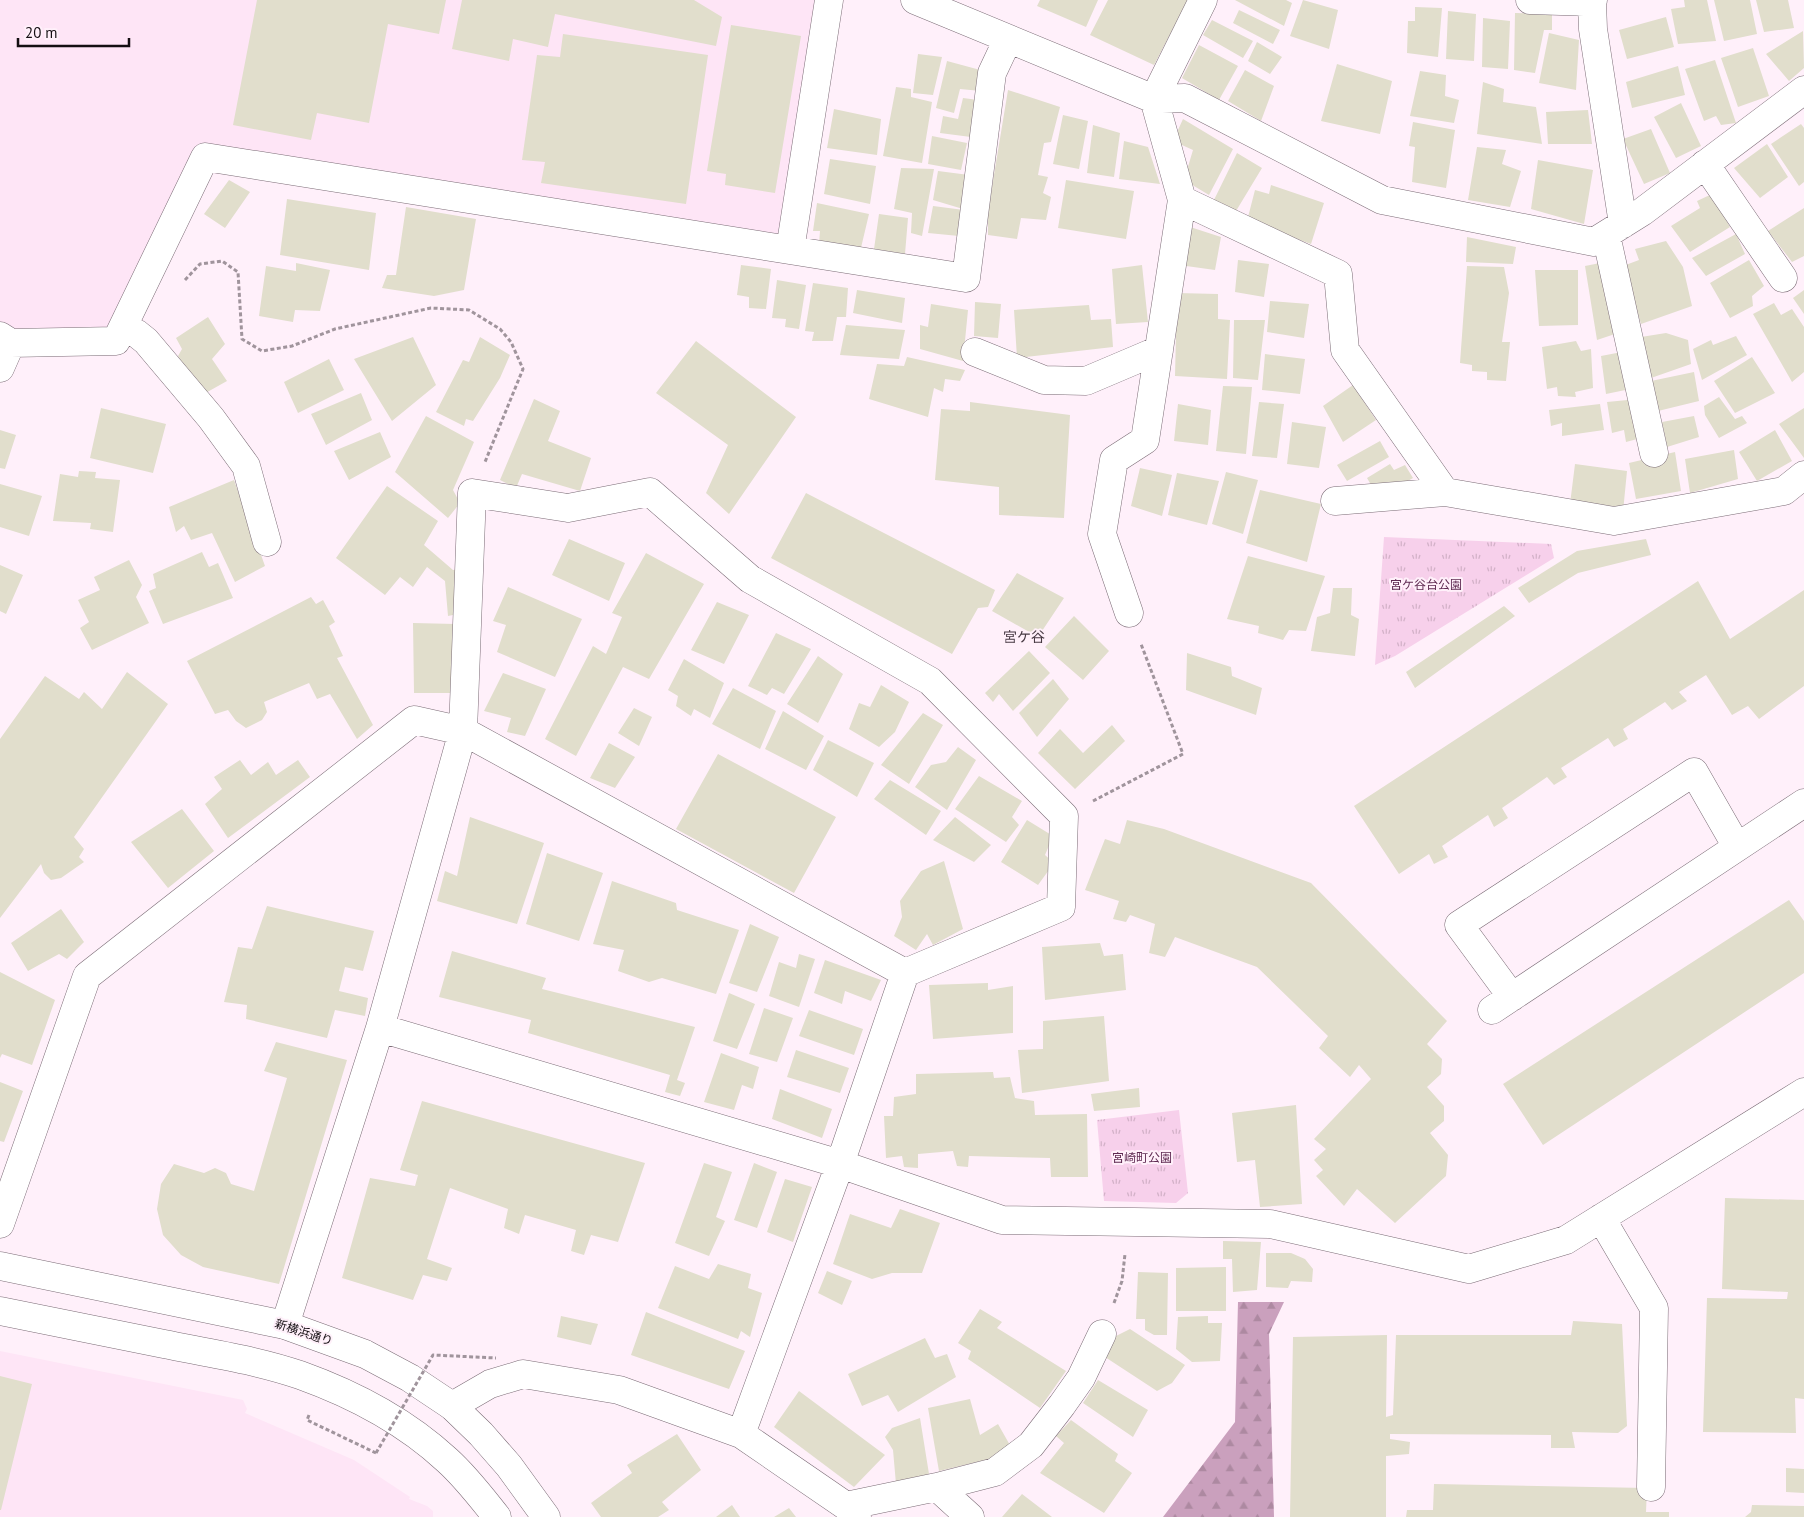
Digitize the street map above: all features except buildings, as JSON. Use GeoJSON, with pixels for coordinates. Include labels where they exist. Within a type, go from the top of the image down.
{"type":"FeatureCollection","features":[{"type":"Feature","properties":{"kind":"street"},"geometry":{"type":"LineString","coordinates":[[790,250],[829,0]]}},
{"type":"Feature","properties":{"kind":"street"},"geometry":{"type":"LineString","coordinates":[[915,0],[1154,99],[1185,98],[1382,200],[1594,242],[1642,212],[1804,90]]}},
{"type":"Feature","properties":{"kind":"street"},"geometry":{"type":"LineString","coordinates":[[1129,613],[1102,534],[1114,460],[1145,440],[1182,200],[1154,99],[1203,0]]}},
{"type":"Feature","properties":{"kind":"street"},"geometry":{"type":"LineString","coordinates":[[1530,0],[1592,1],[1592,29],[1614,229],[1654,453]]}},
{"type":"Feature","properties":{"kind":"street"},"geometry":{"type":"LineString","coordinates":[[135,331],[205,157],[966,278],[992,73],[1008,39]]}},
{"type":"Feature","properties":{"kind":"street"},"geometry":{"type":"LineString","coordinates":[[1705,164],[1783,278]]}},
{"type":"Feature","properties":{"kind":"street"},"geometry":{"type":"LineString","coordinates":[[1182,200],[1338,274],[1345,350],[1445,492]]}},
{"type":"Feature","properties":{"kind":"street"},"geometry":{"type":"LineString","coordinates":[[0,368],[6,340],[135,331],[146,341],[211,418],[246,466],[267,542]]}},
{"type":"Feature","properties":{"kind":"street"},"geometry":{"type":"LineString","coordinates":[[975,352],[1044,380],[1086,381],[1159,350]]}},
{"type":"Feature","properties":{"kind":"street"},"geometry":{"type":"LineString","coordinates":[[1334,501],[1445,492],[1614,521],[1784,491],[1804,475]]}},
{"type":"Feature","properties":{"kind":"street"},"geometry":{"type":"LineString","coordinates":[[285,1324],[380,1028],[463,731],[472,493],[568,508],[650,492],[750,578],[930,681],[1064,816],[1060,906],[905,973],[840,1164],[740,1434]]}},
{"type":"Feature","properties":{"kind":"street"},"geometry":{"type":"LineString","coordinates":[[0,1224],[87,976],[414,720],[463,731],[905,973]]}},
{"type":"Feature","properties":{"kind":"street"},"geometry":{"type":"LineString","coordinates":[[1737,847],[1694,772],[1459,924],[1502,1004],[1804,803]]}},
{"type":"Feature","properties":{"kind":"street"},"geometry":{"type":"LineString","coordinates":[[380,1028],[840,1164],[1002,1220],[1126,1231],[1270,1224],[1469,1270],[1566,1240],[1804,1092]]}},
{"type":"Feature","properties":{"kind":"street"},"geometry":{"type":"LineString","coordinates":[[1600,1218],[1654,1308],[1651,1487]]}},
{"type":"Feature","properties":{"kind":"street","name":"新横浜通り"},"geometry":{"type":"LineString","coordinates":[[0,1266],[285,1324],[365,1354],[410,1378],[452,1406],[481,1434],[509,1466],[546,1517]]}},
{"type":"Feature","properties":{"kind":"street"},"geometry":{"type":"LineString","coordinates":[[0,1311],[216,1354],[300,1375],[380,1412],[415,1434],[447,1460],[475,1489],[497,1517]]}},
{"type":"Feature","properties":{"kind":"street"},"geometry":{"type":"LineString","coordinates":[[452,1406],[490,1384],[522,1374],[620,1390],[740,1434],[852,1512],[995,1472],[1031,1445],[1081,1378],[1102,1334]]}},
{"type":"Feature","properties":{"kind":"street"},"geometry":{"type":"LineString","coordinates":[[937,1487],[970,1517]]}},
{"type":"Feature","properties":{"kind":"path"},"geometry":{"type":"LineString","coordinates":[[184,281],[200,264],[222,262],[238,272],[242,339],[262,351],[292,346],[335,329],[431,308],[469,310],[500,329],[511,342],[524,369],[472,493]]}},
{"type":"Feature","properties":{"kind":"path"},"geometry":{"type":"LineString","coordinates":[[1064,816],[1183,754],[1129,613]]}},
{"type":"Feature","properties":{"kind":"path"},"geometry":{"type":"LineString","coordinates":[[1102,1334],[1122,1281],[1126,1231]]}},
{"type":"Feature","properties":{"kind":"path"},"geometry":{"type":"LineString","coordinates":[[376,1453],[433,1356],[496,1358]]}},
{"type":"Feature","properties":{"kind":"shaded area"},"geometry":{"type":"Polygon","coordinates":[[[0,0],[820,0],[784,233],[774,238],[209,149],[118,334],[36,340],[0,327],[0,0]]]}},
{"type":"Feature","properties":{"kind":"shaded area"},"geometry":{"type":"Polygon","coordinates":[[[0,1351],[243,1400],[247,1409],[245,1413],[354,1460],[410,1497],[409,1499],[427,1506],[433,1511],[433,1517],[0,1517],[0,1351]]]}},
{"type":"Feature","properties":{"kind":"green space","name":"宮ケ谷台公園"},"geometry":{"type":"Polygon","coordinates":[[[1384,537],[1551,544],[1554,558],[1395,656],[1375,665],[1384,537]]]}},
{"type":"Feature","properties":{"kind":"green space","name":"宮崎町公園"},"geometry":{"type":"Polygon","coordinates":[[[1179,1110],[1188,1193],[1176,1203],[1104,1201],[1097,1120],[1179,1110]]]}},
{"type":"Feature","properties":{"kind":"green space"},"geometry":{"type":"Polygon","coordinates":[[[1238,1302],[1284,1302],[1269,1334],[1274,1517],[1163,1517],[1235,1422],[1238,1302]]]}},
{"type":"Feature","properties":{"kind":"district","name":"宮ケ谷"},"geometry":{"type":"Point","coordinates":[1024,637]}}]}
